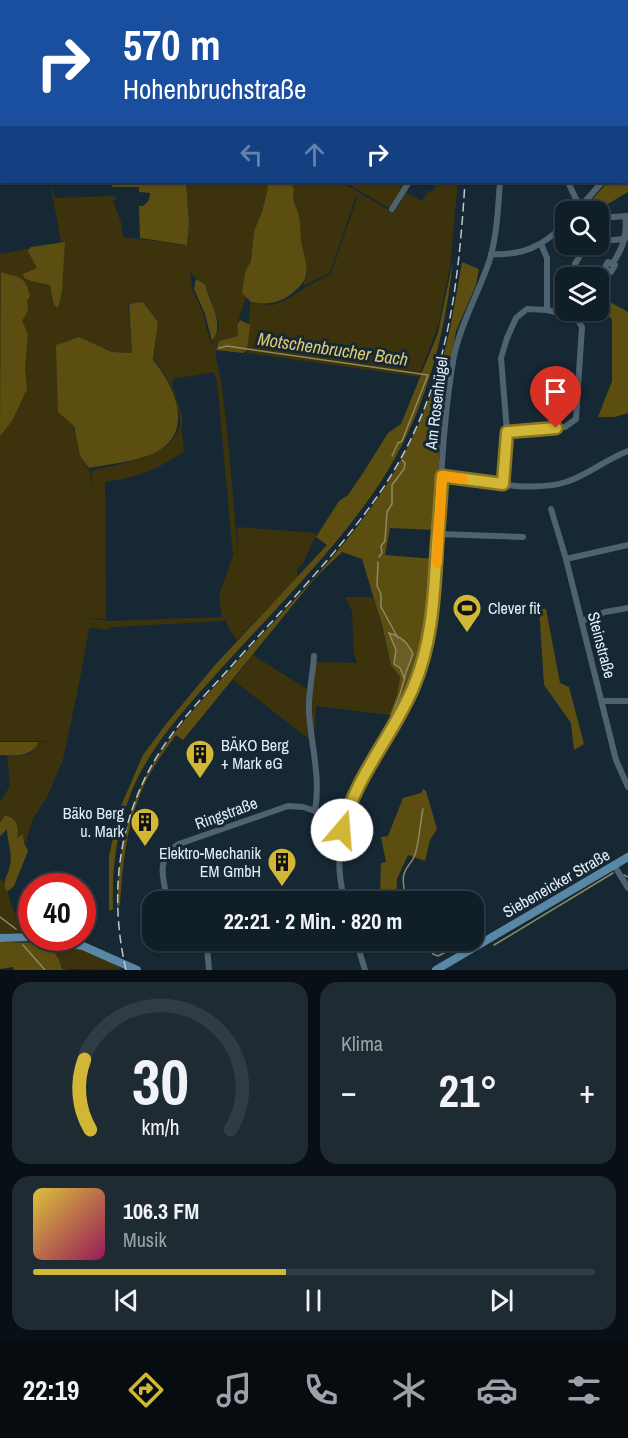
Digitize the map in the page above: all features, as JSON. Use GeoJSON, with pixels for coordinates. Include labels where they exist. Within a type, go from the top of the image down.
{"type":"FeatureCollection","features":[{"type":"Feature","properties":{"kind":"main road","name":"Siebeneicker Straße"},"geometry":{"type":"LineString","coordinates":[[436,970],[628,857]]}},
{"type":"Feature","properties":{"kind":"main road"},"geometry":{"type":"LineString","coordinates":[[0,938],[18,937]]}},
{"type":"Feature","properties":{"kind":"main road"},"geometry":{"type":"LineString","coordinates":[[94,951],[137,970]]}},
{"type":"Feature","properties":{"kind":"street"},"geometry":{"type":"LineString","coordinates":[[392,209],[408,183]]}},
{"type":"Feature","properties":{"kind":"street","name":"Am Rosenhügel"},"geometry":{"type":"LineString","coordinates":[[344,891],[339,865],[340,840],[345,821],[358,786],[407,702],[422,664],[428,641],[435,592],[442,476],[454,357],[461,330],[491,254],[500,183]]}},
{"type":"Feature","properties":{"kind":"street"},"geometry":{"type":"LineString","coordinates":[[569,183],[579,201]]}},
{"type":"Feature","properties":{"kind":"street"},"geometry":{"type":"LineString","coordinates":[[586,201],[601,183]]}},
{"type":"Feature","properties":{"kind":"street"},"geometry":{"type":"LineString","coordinates":[[609,215],[626,216],[627,229],[625,239],[612,264]]}},
{"type":"Feature","properties":{"kind":"street"},"geometry":{"type":"LineString","coordinates":[[491,254],[514,254],[541,244],[555,233]]}},
{"type":"Feature","properties":{"kind":"street"},"geometry":{"type":"LineString","coordinates":[[609,240],[625,239]]}},
{"type":"Feature","properties":{"kind":"street"},"geometry":{"type":"LineString","coordinates":[[541,244],[547,258],[547,310]]}},
{"type":"Feature","properties":{"kind":"street"},"geometry":{"type":"LineString","coordinates":[[575,264],[580,255]]}},
{"type":"Feature","properties":{"kind":"street"},"geometry":{"type":"LineString","coordinates":[[503,484],[507,432],[501,358],[506,339],[522,311],[533,308],[576,317],[582,327],[576,419],[565,427],[507,432]]}},
{"type":"Feature","properties":{"kind":"street"},"geometry":{"type":"LineString","coordinates":[[442,476],[503,484],[546,486],[565,483],[584,475],[628,451]]}},
{"type":"Feature","properties":{"kind":"street","name":"Steinstraße"},"geometry":{"type":"LineString","coordinates":[[551,509],[603,701],[616,760],[628,787]]}},
{"type":"Feature","properties":{"kind":"street"},"geometry":{"type":"LineString","coordinates":[[438,534],[523,537]]}},
{"type":"Feature","properties":{"kind":"street"},"geometry":{"type":"LineString","coordinates":[[566,559],[628,545]]}},
{"type":"Feature","properties":{"kind":"street"},"geometry":{"type":"LineString","coordinates":[[582,621],[605,612],[628,608]]}},
{"type":"Feature","properties":{"kind":"street"},"geometry":{"type":"LineString","coordinates":[[314,656],[309,704],[316,758],[315,811]]}},
{"type":"Feature","properties":{"kind":"street"},"geometry":{"type":"LineString","coordinates":[[603,701],[628,701]]}},
{"type":"Feature","properties":{"kind":"street","name":"Ringstraße"},"geometry":{"type":"LineString","coordinates":[[166,891],[162,866],[166,855],[175,846],[288,806],[297,806],[345,821]]}},
{"type":"Feature","properties":{"kind":"street"},"geometry":{"type":"LineString","coordinates":[[614,865],[628,888]]}},
{"type":"Feature","properties":{"kind":"street"},"geometry":{"type":"LineString","coordinates":[[207,951],[209,970]]}},
{"type":"Feature","properties":{"kind":"street"},"geometry":{"type":"LineString","coordinates":[[359,951],[365,970]]}},
{"type":"Feature","properties":{"kind":"shaded area"},"geometry":{"type":"Polygon","coordinates":[[[50,183],[55,198],[111,196],[117,198],[113,201],[121,222],[123,237],[187,245],[189,223],[186,183],[267,183],[262,212],[254,231],[251,261],[245,272],[242,293],[246,297],[237,325],[238,336],[218,341],[216,346],[238,557],[237,527],[317,533],[303,563],[297,569],[298,577],[237,640],[228,628],[226,619],[225,621],[114,627],[105,630],[91,627],[89,629],[63,760],[47,797],[33,819],[26,847],[23,834],[17,838],[18,827],[12,818],[5,815],[0,822],[0,802],[10,786],[7,757],[30,754],[40,742],[50,741],[0,741],[0,254],[63,242],[50,183]],[[189,271],[193,291],[203,313],[212,344],[219,323],[205,283],[189,271]],[[144,302],[128,304],[132,353],[112,352],[79,337],[56,345],[80,456],[89,470],[94,492],[91,471],[154,453],[165,447],[180,425],[180,416],[173,393],[165,375],[154,360],[158,322],[144,302]],[[214,372],[173,379],[172,384],[182,416],[182,429],[180,430],[184,452],[147,472],[105,482],[106,619],[85,618],[108,621],[222,617],[219,595],[233,555],[217,381],[214,372]]]}},
{"type":"Feature","properties":{"kind":"shaded area"},"geometry":{"type":"Polygon","coordinates":[[[113,183],[186,183],[189,223],[187,245],[140,238],[139,206],[143,206],[149,200],[150,193],[139,192],[139,187],[112,187],[113,183]]]}},
{"type":"Feature","properties":{"kind":"shaded area"},"geometry":{"type":"Polygon","coordinates":[[[267,183],[291,183],[294,189],[294,199],[300,219],[306,276],[298,288],[277,302],[251,302],[242,293],[245,272],[251,261],[254,231],[268,188],[267,183]]]}},
{"type":"Feature","properties":{"kind":"shaded area"},"geometry":{"type":"Polygon","coordinates":[[[291,183],[343,183],[394,213],[406,193],[422,201],[437,183],[458,183],[450,266],[439,323],[419,377],[247,353],[250,303],[273,305],[290,298],[331,274],[358,195],[330,273],[303,286],[307,275],[294,189],[291,183]]]}},
{"type":"Feature","properties":{"kind":"shaded area"},"geometry":{"type":"Polygon","coordinates":[[[346,183],[406,183],[389,208],[346,183]]]}},
{"type":"Feature","properties":{"kind":"shaded area"},"geometry":{"type":"Polygon","coordinates":[[[607,183],[628,183],[628,192],[609,203],[609,201],[591,201],[607,183]]]}},
{"type":"Feature","properties":{"kind":"shaded area"},"geometry":{"type":"Polygon","coordinates":[[[65,242],[62,291],[58,308],[54,305],[50,285],[31,281],[24,278],[23,274],[37,268],[28,250],[31,247],[65,242]]]}},
{"type":"Feature","properties":{"kind":"shaded area"},"geometry":{"type":"Polygon","coordinates":[[[453,260],[444,318],[430,376],[409,431],[395,458],[380,483],[343,533],[193,700],[158,744],[139,776],[126,807],[118,836],[114,865],[113,909],[109,911],[109,856],[120,808],[143,755],[215,665],[327,545],[316,537],[339,501],[348,495],[388,433],[401,424],[438,333],[453,260]]]}},
{"type":"Feature","properties":{"kind":"shaded area"},"geometry":{"type":"Polygon","coordinates":[[[462,262],[479,269],[476,285],[456,331],[450,363],[440,444],[435,530],[390,528],[385,555],[435,559],[418,662],[396,714],[389,715],[397,695],[400,677],[391,665],[382,625],[362,559],[342,552],[315,578],[183,740],[176,735],[156,764],[143,787],[131,822],[120,905],[117,907],[120,864],[128,822],[137,795],[154,762],[187,717],[331,559],[370,510],[403,456],[418,426],[441,364],[462,262]]]}},
{"type":"Feature","properties":{"kind":"shaded area"},"geometry":{"type":"Polygon","coordinates":[[[1,272],[20,278],[26,284],[30,296],[27,301],[28,311],[22,321],[28,334],[25,369],[27,389],[12,421],[0,436],[1,272]]]}},
{"type":"Feature","properties":{"kind":"shaded area"},"geometry":{"type":"Polygon","coordinates":[[[196,279],[205,284],[215,313],[217,328],[212,341],[205,314],[194,289],[196,279]]]}},
{"type":"Feature","properties":{"kind":"shaded area"},"geometry":{"type":"Polygon","coordinates":[[[143,302],[158,322],[153,360],[174,396],[178,410],[178,423],[174,435],[166,446],[152,454],[129,461],[89,468],[80,456],[74,426],[58,412],[56,345],[79,337],[112,352],[132,353],[129,304],[143,302]]]}},
{"type":"Feature","properties":{"kind":"shaded area"},"geometry":{"type":"Polygon","coordinates":[[[609,302],[628,312],[628,413],[615,417],[598,417],[612,381],[612,319],[609,317],[609,302]]]}},
{"type":"Feature","properties":{"kind":"shaded area"},"geometry":{"type":"Polygon","coordinates":[[[240,320],[250,325],[247,350],[243,353],[216,350],[219,341],[238,336],[237,325],[240,320]]]}},
{"type":"Feature","properties":{"kind":"shaded area"},"geometry":{"type":"Polygon","coordinates":[[[345,597],[374,597],[391,665],[400,677],[397,695],[389,715],[316,706],[315,726],[310,740],[233,680],[253,655],[307,689],[315,662],[357,663],[354,654],[352,611],[345,597]]]}},
{"type":"Feature","properties":{"kind":"shaded area"},"geometry":{"type":"Polygon","coordinates":[[[539,608],[546,609],[560,683],[569,687],[584,744],[574,750],[571,723],[544,685],[539,608]]]}},
{"type":"Feature","properties":{"kind":"shaded area"},"geometry":{"type":"Polygon","coordinates":[[[389,633],[404,641],[413,654],[404,678],[400,668],[394,664],[396,650],[389,633]]]}},
{"type":"Feature","properties":{"kind":"shaded area"},"geometry":{"type":"Polygon","coordinates":[[[0,742],[39,742],[28,753],[11,756],[0,755],[0,742]]]}},
{"type":"Feature","properties":{"kind":"shaded area"},"geometry":{"type":"Polygon","coordinates":[[[423,789],[426,791],[437,829],[430,840],[425,861],[408,855],[397,879],[396,891],[380,891],[381,863],[386,862],[381,837],[388,836],[403,798],[421,793],[423,789]]]}},
{"type":"Feature","properties":{"kind":"shaded area"},"geometry":{"type":"Polygon","coordinates":[[[5,815],[15,821],[18,827],[17,838],[23,834],[28,851],[14,886],[7,892],[5,883],[11,858],[7,829],[0,836],[0,823],[5,815]]]}},
{"type":"Feature","properties":{"kind":"shaded area"},"geometry":{"type":"Polygon","coordinates":[[[0,878],[18,917],[18,932],[0,934],[0,878]]]}},
{"type":"Feature","properties":{"kind":"shaded area"},"geometry":{"type":"Polygon","coordinates":[[[0,942],[18,942],[18,951],[54,951],[62,969],[70,970],[14,970],[13,967],[0,969],[0,942]]]}},
{"type":"Feature","properties":{"kind":"shaded area"},"geometry":{"type":"Polygon","coordinates":[[[54,951],[86,951],[120,966],[120,970],[63,969],[54,951]]]}},
{"type":"Feature","properties":{"kind":"waterway","name":"Motschenbrucher Bach"},"geometry":{"type":"LineString","coordinates":[[219,348],[227,346],[428,375],[402,441],[398,443],[392,456]]}},
{"type":"Feature","properties":{"kind":"waterway","name":"Motschenbrucher Bach"},"geometry":{"type":"LineString","coordinates":[[379,557],[382,553],[381,546],[385,541],[387,512],[392,504],[392,485],[404,469],[405,463],[402,460]]}},
{"type":"Feature","properties":{"kind":"waterway","name":"Motschenbrucher Bach"},"geometry":{"type":"LineString","coordinates":[[378,562],[377,586],[381,594],[381,607],[398,638]]}},
{"type":"Feature","properties":{"kind":"waterway","name":"Motschenbrucher Bach"},"geometry":{"type":"LineString","coordinates":[[391,717],[405,677]]}},
{"type":"Feature","properties":{"kind":"waterway","name":"Motschenbrucher Bach"},"geometry":{"type":"LineString","coordinates":[[405,891],[404,874],[416,852],[423,809]]}},
{"type":"Feature","properties":{"kind":"waterway","name":"Motschenbrucher Bach"},"geometry":{"type":"LineString","coordinates":[[494,945],[613,873]]}},
{"type":"Feature","properties":{"kind":"waterway","name":"Motschenbrucher Bach"},"geometry":{"type":"LineString","coordinates":[[624,875],[628,877]]}},
{"type":"Feature","properties":{"kind":"waterway"},"geometry":{"type":"LineString","coordinates":[[0,917],[16,929]]}},
{"type":"Feature","properties":{"kind":"waterway"},"geometry":{"type":"LineString","coordinates":[[28,951],[45,970]]}},
{"type":"Feature","properties":{"kind":"waterway","name":"Motschenbrucher Bach"},"geometry":{"type":"LineString","coordinates":[[431,951],[438,956],[448,951]]}},
{"type":"Feature","properties":{"kind":"railway"},"geometry":{"type":"LineString","coordinates":[[126,970],[120,939],[118,878],[122,848],[139,791],[153,763],[176,728],[349,534],[385,485],[406,449],[423,413],[446,339],[458,262],[465,183]]}},
{"type":"Feature","properties":{"kind":"slow traffic"},"geometry":{"type":"LineString","coordinates":[[437,563],[442,476],[463,479]]}},
{"type":"Feature","properties":{"kind":"place","name":"Clever fit"},"geometry":{"type":"Point","coordinates":[467,634]}},
{"type":"Feature","properties":{"kind":"place","name":"BÄKO Berg + Mark eG"},"geometry":{"type":"Point","coordinates":[200,780]}},
{"type":"Feature","properties":{"kind":"place","name":"Bäko Berg u. Mark"},"geometry":{"type":"Point","coordinates":[145,848]}},
{"type":"Feature","properties":{"kind":"place","name":"Elektro-Mechanik EM GmbH"},"geometry":{"type":"Point","coordinates":[282,888]}},
{"type":"Feature","properties":{"kind":"route"},"geometry":{"type":"LineString","coordinates":[[342,830],[358,786],[399,718],[422,664],[428,641],[435,592],[442,476],[503,484],[507,432],[556,428]]}}]}
